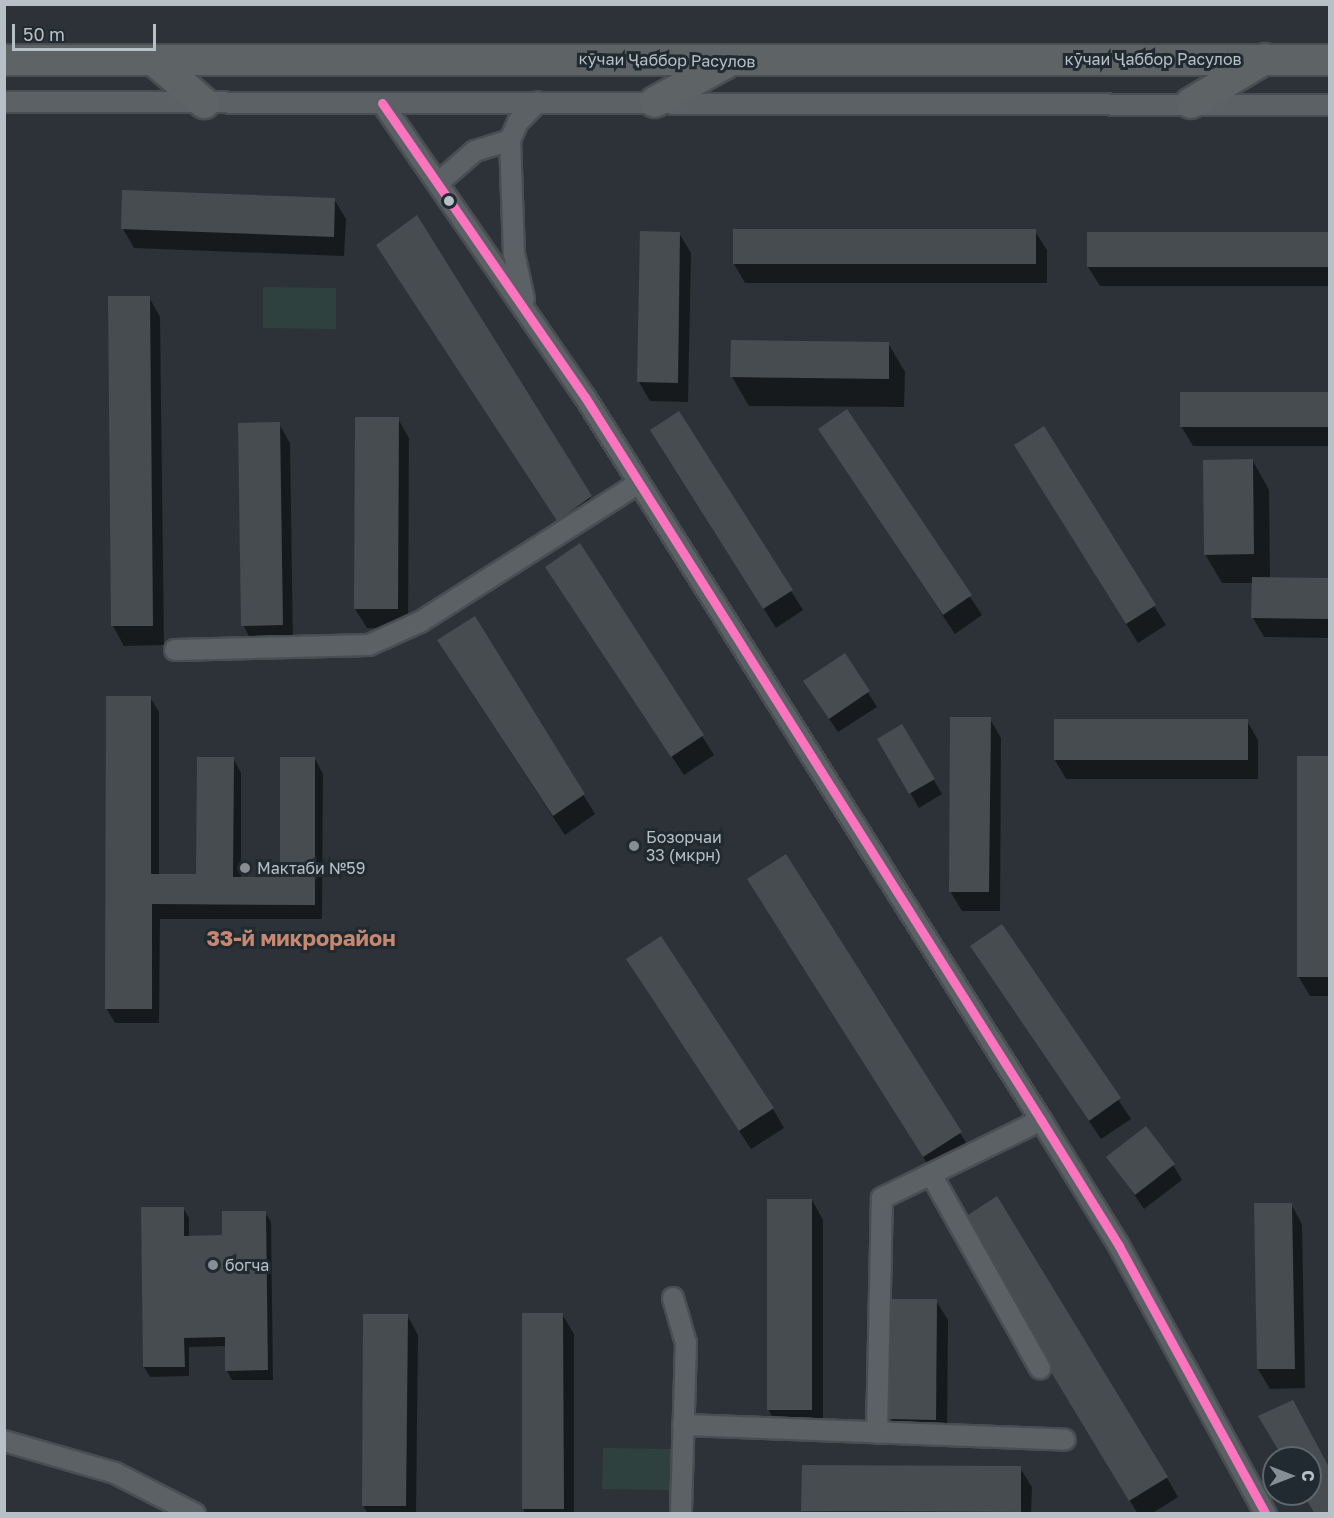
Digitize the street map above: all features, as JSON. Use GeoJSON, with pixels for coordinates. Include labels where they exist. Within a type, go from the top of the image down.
{"type":"FeatureCollection","features":[{"type":"Feature","properties":{"kind":"main road","name":"кӯчаи Ҷаббор Расулов"},"geometry":{"type":"LineString","coordinates":[[4,60],[157,63],[294,59],[728,62],[1329,60]]}},
{"type":"Feature","properties":{"kind":"main road"},"geometry":{"type":"LineString","coordinates":[[1191,103],[1265,59]]}},
{"type":"Feature","properties":{"kind":"main road"},"geometry":{"type":"LineString","coordinates":[[655,102],[728,62]]}},
{"type":"Feature","properties":{"kind":"main road"},"geometry":{"type":"LineString","coordinates":[[157,63],[204,103]]}},
{"type":"Feature","properties":{"kind":"street"},"geometry":{"type":"LineString","coordinates":[[4,102],[1329,105]]}},
{"type":"Feature","properties":{"kind":"street"},"geometry":{"type":"LineString","coordinates":[[526,308],[514,254],[510,140],[518,122],[538,102]]}},
{"type":"Feature","properties":{"kind":"street"},"geometry":{"type":"LineString","coordinates":[[382,103],[526,308],[1041,1120],[1119,1246],[1266,1514]]}},
{"type":"Feature","properties":{"kind":"street"},"geometry":{"type":"LineString","coordinates":[[438,183],[475,151],[510,140]]}},
{"type":"Feature","properties":{"kind":"street"},"geometry":{"type":"LineString","coordinates":[[175,650],[369,645],[420,622],[639,483]]}},
{"type":"Feature","properties":{"kind":"street"},"geometry":{"type":"LineString","coordinates":[[877,1433],[882,1198],[1041,1120]]}},
{"type":"Feature","properties":{"kind":"street"},"geometry":{"type":"LineString","coordinates":[[931,1174],[1040,1368]]}},
{"type":"Feature","properties":{"kind":"street"},"geometry":{"type":"LineString","coordinates":[[673,1298],[686,1343],[681,1514]]}},
{"type":"Feature","properties":{"kind":"street"},"geometry":{"type":"LineString","coordinates":[[683,1425],[1065,1440]]}},
{"type":"Feature","properties":{"kind":"street"},"geometry":{"type":"LineString","coordinates":[[4,1441],[115,1473],[195,1514]]}},
{"type":"Feature","properties":{"kind":"shaded area"},"geometry":{"type":"Polygon","coordinates":[[[263,287],[336,288],[336,329],[263,328],[263,287]]]}},
{"type":"Feature","properties":{"kind":"shaded area"},"geometry":{"type":"Polygon","coordinates":[[[603,1448],[671,1449],[670,1490],[602,1489],[603,1448]]]}},
{"type":"Feature","properties":{"kind":"building"},"geometry":{"type":"Polygon","coordinates":[[[122,190],[335,198],[334,237],[121,229],[122,190]]]}},
{"type":"Feature","properties":{"kind":"building"},"geometry":{"type":"Polygon","coordinates":[[[417,215],[592,496],[557,521],[376,245],[417,215]]]}},
{"type":"Feature","properties":{"kind":"building"},"geometry":{"type":"Polygon","coordinates":[[[733,229],[1036,229],[1036,264],[733,264],[733,229]]]}},
{"type":"Feature","properties":{"kind":"building"},"geometry":{"type":"Polygon","coordinates":[[[640,231],[680,232],[678,383],[637,382],[640,231]]]}},
{"type":"Feature","properties":{"kind":"building"},"geometry":{"type":"Polygon","coordinates":[[[1087,232],[1329,232],[1329,267],[1087,267],[1087,232]]]}},
{"type":"Feature","properties":{"kind":"building"},"geometry":{"type":"Polygon","coordinates":[[[108,296],[150,296],[153,626],[111,626],[108,296]]]}},
{"type":"Feature","properties":{"kind":"building"},"geometry":{"type":"Polygon","coordinates":[[[731,340],[889,342],[889,379],[730,377],[731,340]]]}},
{"type":"Feature","properties":{"kind":"building"},"geometry":{"type":"Polygon","coordinates":[[[1180,392],[1329,392],[1329,427],[1180,427],[1180,392]]]}},
{"type":"Feature","properties":{"kind":"building"},"geometry":{"type":"Polygon","coordinates":[[[847,409],[972,595],[943,615],[818,429],[847,409]]]}},
{"type":"Feature","properties":{"kind":"building"},"geometry":{"type":"Polygon","coordinates":[[[679,411],[793,590],[763,609],[650,430],[679,411]]]}},
{"type":"Feature","properties":{"kind":"building"},"geometry":{"type":"Polygon","coordinates":[[[355,417],[399,417],[398,609],[354,609],[355,417]]]}},
{"type":"Feature","properties":{"kind":"building"},"geometry":{"type":"Polygon","coordinates":[[[280,422],[283,625],[241,626],[238,423],[280,422]]]}},
{"type":"Feature","properties":{"kind":"building"},"geometry":{"type":"Polygon","coordinates":[[[1044,426],[1156,605],[1126,624],[1014,445],[1044,426]]]}},
{"type":"Feature","properties":{"kind":"building"},"geometry":{"type":"Polygon","coordinates":[[[1253,459],[1254,554],[1204,555],[1203,460],[1253,459]]]}},
{"type":"Feature","properties":{"kind":"building"},"geometry":{"type":"Polygon","coordinates":[[[580,543],[704,735],[671,757],[545,567],[580,543]]]}},
{"type":"Feature","properties":{"kind":"building"},"geometry":{"type":"Polygon","coordinates":[[[1252,577],[1329,578],[1329,619],[1251,618],[1252,577]]]}},
{"type":"Feature","properties":{"kind":"building"},"geometry":{"type":"Polygon","coordinates":[[[475,616],[585,794],[553,816],[437,640],[475,616]]]}},
{"type":"Feature","properties":{"kind":"building"},"geometry":{"type":"Polygon","coordinates":[[[845,653],[870,691],[829,719],[803,681],[845,653]]]}},
{"type":"Feature","properties":{"kind":"building"},"geometry":{"type":"Polygon","coordinates":[[[106,696],[151,696],[151,874],[196,874],[197,757],[234,757],[233,877],[280,877],[280,757],[315,757],[315,905],[152,904],[152,1009],[105,1009],[106,696]]]}},
{"type":"Feature","properties":{"kind":"building"},"geometry":{"type":"Polygon","coordinates":[[[950,717],[991,717],[989,892],[949,892],[950,717]]]}},
{"type":"Feature","properties":{"kind":"building"},"geometry":{"type":"Polygon","coordinates":[[[1054,719],[1248,719],[1248,760],[1054,760],[1054,719]]]}},
{"type":"Feature","properties":{"kind":"building"},"geometry":{"type":"Polygon","coordinates":[[[902,724],[935,779],[909,794],[877,739],[902,724]]]}},
{"type":"Feature","properties":{"kind":"building"},"geometry":{"type":"Polygon","coordinates":[[[1297,756],[1329,756],[1329,977],[1297,977],[1297,756]]]}},
{"type":"Feature","properties":{"kind":"building"},"geometry":{"type":"Polygon","coordinates":[[[786,854],[962,1132],[923,1157],[747,879],[786,854]]]}},
{"type":"Feature","properties":{"kind":"building"},"geometry":{"type":"Polygon","coordinates":[[[1002,924],[1121,1098],[1089,1121],[970,946],[1002,924]]]}},
{"type":"Feature","properties":{"kind":"building"},"geometry":{"type":"Polygon","coordinates":[[[661,936],[774,1108],[739,1131],[626,959],[661,936]]]}},
{"type":"Feature","properties":{"kind":"building"},"geometry":{"type":"Polygon","coordinates":[[[1146,1126],[1175,1164],[1135,1195],[1106,1157],[1146,1126]]]}},
{"type":"Feature","properties":{"kind":"building"},"geometry":{"type":"Polygon","coordinates":[[[997,1196],[1168,1477],[1129,1501],[1051,1372],[1050,1362],[968,1215],[997,1196]]]}},
{"type":"Feature","properties":{"kind":"building"},"geometry":{"type":"Polygon","coordinates":[[[767,1199],[812,1199],[812,1410],[767,1410],[767,1199]]]}},
{"type":"Feature","properties":{"kind":"building"},"geometry":{"type":"Polygon","coordinates":[[[1254,1203],[1292,1203],[1295,1369],[1257,1369],[1254,1203]]]}},
{"type":"Feature","properties":{"kind":"building"},"geometry":{"type":"Polygon","coordinates":[[[141,1207],[184,1207],[184,1236],[222,1235],[222,1211],[266,1211],[268,1370],[225,1371],[225,1337],[184,1338],[185,1367],[143,1367],[141,1207]]]}},
{"type":"Feature","properties":{"kind":"building"},"geometry":{"type":"Polygon","coordinates":[[[892,1299],[937,1299],[936,1420],[889,1419],[892,1299]]]}},
{"type":"Feature","properties":{"kind":"building"},"geometry":{"type":"Polygon","coordinates":[[[522,1313],[563,1313],[564,1509],[522,1509],[522,1313]]]}},
{"type":"Feature","properties":{"kind":"building"},"geometry":{"type":"Polygon","coordinates":[[[363,1314],[408,1314],[406,1506],[362,1506],[363,1314]]]}},
{"type":"Feature","properties":{"kind":"building"},"geometry":{"type":"Polygon","coordinates":[[[1293,1400],[1318,1446],[1276,1446],[1258,1416],[1293,1400]]]}},
{"type":"Feature","properties":{"kind":"building"},"geometry":{"type":"Polygon","coordinates":[[[1322,1454],[1329,1467],[1329,1514],[1315,1514],[1310,1506],[1322,1506],[1322,1454]]]}},
{"type":"Feature","properties":{"kind":"building"},"geometry":{"type":"Polygon","coordinates":[[[802,1465],[1021,1466],[1021,1512],[801,1511],[802,1465]]]}},
{"type":"Feature","properties":{"kind":"transit line"},"geometry":{"type":"LineString","coordinates":[[382,103],[585,397],[1041,1120],[1119,1246],[1266,1514]]}},
{"type":"Feature","properties":{"kind":"place","name":"Бозорчаи 33 (мкрн)"},"geometry":{"type":"Point","coordinates":[634,846]}},
{"type":"Feature","properties":{"kind":"place","name":"Мактаби №59"},"geometry":{"type":"Point","coordinates":[245,868]}},
{"type":"Feature","properties":{"kind":"place","name":"богча"},"geometry":{"type":"Point","coordinates":[213,1265]}},
{"type":"Feature","properties":{"kind":"district","name":"33-й микрорайон"},"geometry":{"type":"Point","coordinates":[301,938]}}]}
